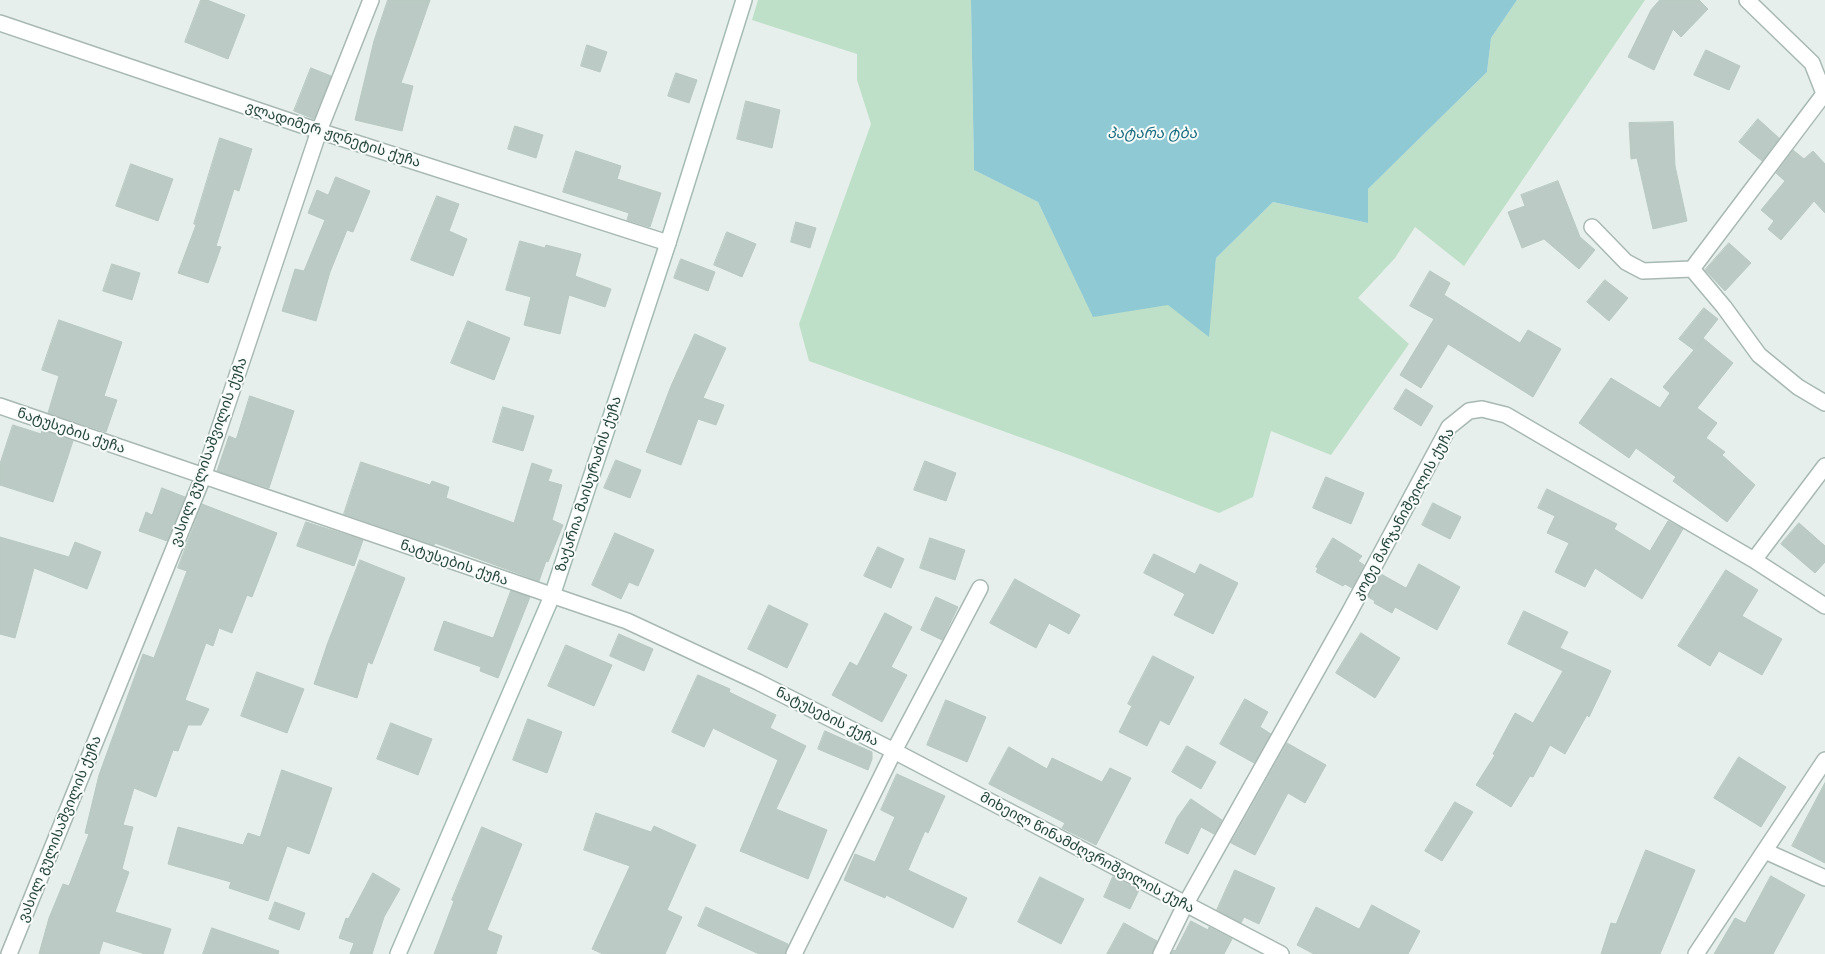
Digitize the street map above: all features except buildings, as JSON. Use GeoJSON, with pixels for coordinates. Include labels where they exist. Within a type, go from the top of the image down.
{"type":"FeatureCollection","features":[{"type":"Feature","properties":{"kind":"street","name":"ვასილ გულისაშვილის ქუჩა"},"geometry":{"type":"LineString","coordinates":[[9,954],[203,477],[319,132],[371,0]]}},
{"type":"Feature","properties":{"kind":"street","name":"ზაქარია მაისურაძის ქუჩა"},"geometry":{"type":"LineString","coordinates":[[398,954],[552,596],[668,243],[744,0]]}},
{"type":"Feature","properties":{"kind":"street"},"geometry":{"type":"LineString","coordinates":[[1692,269],[1825,95],[1812,63],[1747,0]]}},
{"type":"Feature","properties":{"kind":"street","name":"ვლადიმერ ჟღნეტის ქუჩა"},"geometry":{"type":"LineString","coordinates":[[0,23],[319,132],[668,243]]}},
{"type":"Feature","properties":{"kind":"street"},"geometry":{"type":"LineString","coordinates":[[1592,227],[1626,262],[1643,271],[1692,269]]}},
{"type":"Feature","properties":{"kind":"street"},"geometry":{"type":"LineString","coordinates":[[1692,269],[1724,307],[1759,355],[1798,387],[1825,404]]}},
{"type":"Feature","properties":{"kind":"street","name":"ნატუსების ქუჩა"},"geometry":{"type":"LineString","coordinates":[[0,406],[203,477],[627,620],[758,682],[894,750]]}},
{"type":"Feature","properties":{"kind":"street","name":"კოტე მარჯანიშვილის ქუჩა"},"geometry":{"type":"LineString","coordinates":[[1161,954],[1185,905],[1349,612],[1449,427],[1469,411],[1482,409],[1506,415],[1754,560],[1825,606]]}},
{"type":"Feature","properties":{"kind":"street"},"geometry":{"type":"LineString","coordinates":[[1754,560],[1825,466]]}},
{"type":"Feature","properties":{"kind":"street"},"geometry":{"type":"LineString","coordinates":[[794,954],[894,750],[980,588]]}},
{"type":"Feature","properties":{"kind":"street","name":"მიხეილ წინამძღვრიშვილის ქუჩა"},"geometry":{"type":"LineString","coordinates":[[894,750],[1281,954]]}},
{"type":"Feature","properties":{"kind":"street"},"geometry":{"type":"LineString","coordinates":[[1696,954],[1825,760]]}},
{"type":"Feature","properties":{"kind":"street"},"geometry":{"type":"LineString","coordinates":[[1765,851],[1825,878]]}},
{"type":"Feature","properties":{"kind":"green space"},"geometry":{"type":"Polygon","coordinates":[[[758,0],[971,0],[974,170],[1038,202],[1093,316],[1169,302],[1208,336],[1216,258],[1273,202],[1368,223],[1368,189],[1487,72],[1491,38],[1517,0],[1645,0],[1464,266],[1415,227],[1395,258],[1358,298],[1409,344],[1331,455],[1271,431],[1253,497],[1219,513],[1072,456],[809,361],[799,324],[871,124],[857,80],[857,54],[752,20],[758,0]]]}},
{"type":"Feature","properties":{"kind":"water","name":"პატარა ტბა"},"geometry":{"type":"Polygon","coordinates":[[[971,0],[1517,0],[1491,38],[1487,72],[1368,189],[1368,223],[1273,202],[1216,258],[1209,337],[1168,305],[1093,317],[1038,202],[974,170],[971,0]]]}}]}
